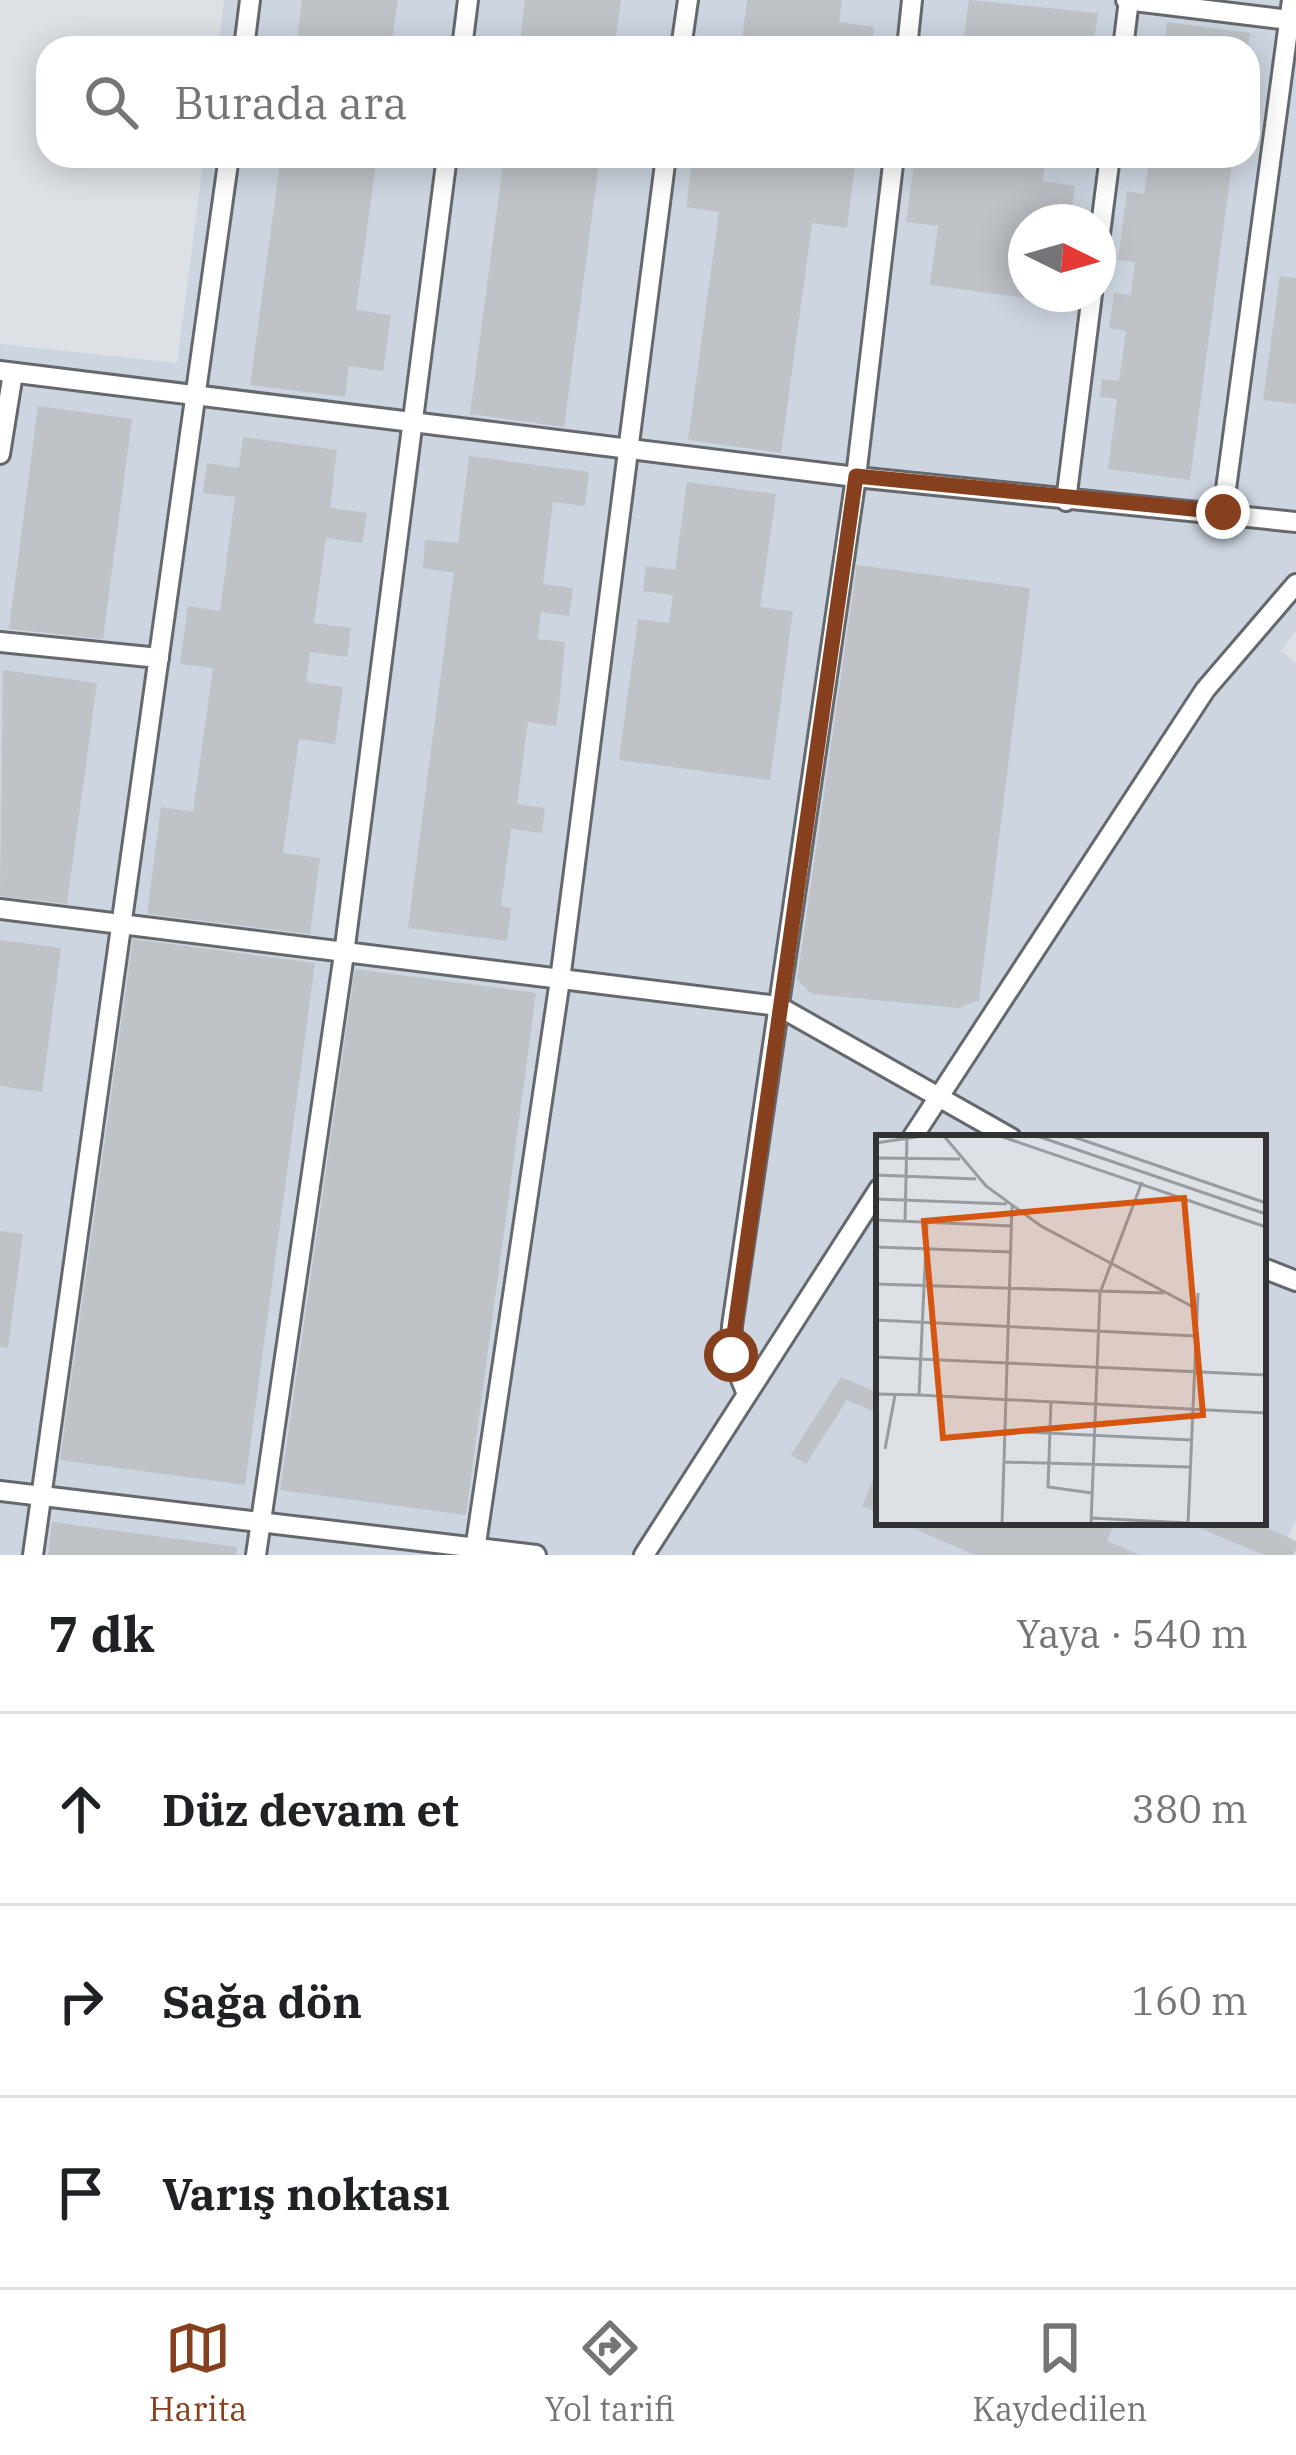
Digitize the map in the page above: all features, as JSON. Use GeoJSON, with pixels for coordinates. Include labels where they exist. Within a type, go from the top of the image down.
{"type":"FeatureCollection","features":[{"type":"Feature","properties":{"kind":"street"},"geometry":{"type":"LineString","coordinates":[[246,36],[250,0]]}},
{"type":"Feature","properties":{"kind":"street"},"geometry":{"type":"LineString","coordinates":[[464,36],[468,0]]}},
{"type":"Feature","properties":{"kind":"street"},"geometry":{"type":"LineString","coordinates":[[683,36],[688,0]]}},
{"type":"Feature","properties":{"kind":"street"},"geometry":{"type":"LineString","coordinates":[[908,36],[912,0]]}},
{"type":"Feature","properties":{"kind":"street"},"geometry":{"type":"LineString","coordinates":[[1124,36],[1128,0],[1291,10],[1223,512]]}},
{"type":"Feature","properties":{"kind":"street"},"geometry":{"type":"LineString","coordinates":[[33,1555],[227,168]]}},
{"type":"Feature","properties":{"kind":"street"},"geometry":{"type":"LineString","coordinates":[[256,1555],[344,954],[446,168]]}},
{"type":"Feature","properties":{"kind":"street"},"geometry":{"type":"LineString","coordinates":[[475,1550],[560,980],[664,168]]}},
{"type":"Feature","properties":{"kind":"street"},"geometry":{"type":"LineString","coordinates":[[747,1394],[731,1355],[732,1326],[856,476],[893,168]]}},
{"type":"Feature","properties":{"kind":"street"},"geometry":{"type":"LineString","coordinates":[[1104,204],[1108,168]]}},
{"type":"Feature","properties":{"kind":"street"},"geometry":{"type":"LineString","coordinates":[[1066,501],[1090,312]]}},
{"type":"Feature","properties":{"kind":"street"},"geometry":{"type":"LineString","coordinates":[[0,454],[6,372],[1066,501],[1223,512],[1296,523]]}},
{"type":"Feature","properties":{"kind":"street"},"geometry":{"type":"LineString","coordinates":[[914,1135],[1173,736],[1296,584]]}},
{"type":"Feature","properties":{"kind":"street"},"geometry":{"type":"LineString","coordinates":[[0,642],[159,658]]}},
{"type":"Feature","properties":{"kind":"street"},"geometry":{"type":"LineString","coordinates":[[0,909],[778,1006],[1006,1135]]}},
{"type":"Feature","properties":{"kind":"street"},"geometry":{"type":"LineString","coordinates":[[644,1555],[876,1194]]}},
{"type":"Feature","properties":{"kind":"street"},"geometry":{"type":"LineString","coordinates":[[1266,1269],[1296,1281]]}},
{"type":"Feature","properties":{"kind":"street"},"geometry":{"type":"LineString","coordinates":[[0,1491],[536,1555]]}},
{"type":"Feature","properties":{"kind":"shaded area"},"geometry":{"type":"Polygon","coordinates":[[[224,0],[1296,0],[1296,630],[1281,651],[1296,663],[1296,1520],[1280,1555],[0,1555],[0,344],[177,363],[202,168],[1260,168],[1260,36],[220,36],[224,0]]]}},
{"type":"Feature","properties":{"kind":"building"},"geometry":{"type":"Polygon","coordinates":[[[302,0],[398,0],[393,36],[298,36],[302,0]]]}},
{"type":"Feature","properties":{"kind":"building"},"geometry":{"type":"Polygon","coordinates":[[[525,0],[621,0],[616,36],[520,36],[525,0]]]}},
{"type":"Feature","properties":{"kind":"building"},"geometry":{"type":"Polygon","coordinates":[[[747,0],[842,0],[839,22],[874,27],[873,36],[742,36],[747,0]]]}},
{"type":"Feature","properties":{"kind":"building"},"geometry":{"type":"Polygon","coordinates":[[[969,0],[1098,13],[1095,36],[964,36],[969,0]]]}},
{"type":"Feature","properties":{"kind":"building"},"geometry":{"type":"Polygon","coordinates":[[[1167,22],[1250,33],[1250,36],[1165,36],[1167,22]]]}},
{"type":"Feature","properties":{"kind":"building"},"geometry":{"type":"Polygon","coordinates":[[[279,168],[375,168],[356,310],[391,315],[383,371],[349,366],[345,397],[250,385],[279,168]]]}},
{"type":"Feature","properties":{"kind":"building"},"geometry":{"type":"Polygon","coordinates":[[[502,168],[598,168],[564,427],[470,414],[502,168]]]}},
{"type":"Feature","properties":{"kind":"building"},"geometry":{"type":"Polygon","coordinates":[[[691,168],[854,168],[847,228],[812,223],[781,453],[688,440],[719,212],[686,207],[691,168]]]}},
{"type":"Feature","properties":{"kind":"building"},"geometry":{"type":"Polygon","coordinates":[[[913,168],[1045,168],[1043,181],[1075,186],[1072,204],[1008,204],[1008,296],[930,285],[938,226],[906,222],[913,168]]]}},
{"type":"Feature","properties":{"kind":"building"},"geometry":{"type":"Polygon","coordinates":[[[1148,168],[1231,168],[1190,480],[1108,469],[1117,399],[1100,397],[1102,379],[1119,381],[1126,331],[1109,328],[1111,312],[1116,312],[1116,293],[1131,295],[1135,262],[1118,260],[1127,191],[1144,194],[1148,168]]]}},
{"type":"Feature","properties":{"kind":"building"},"geometry":{"type":"Polygon","coordinates":[[[1280,276],[1296,278],[1296,404],[1263,400],[1280,276]]]}},
{"type":"Feature","properties":{"kind":"building"},"geometry":{"type":"Polygon","coordinates":[[[38,406],[132,419],[103,639],[9,629],[38,406]]]}},
{"type":"Feature","properties":{"kind":"building"},"geometry":{"type":"Polygon","coordinates":[[[243,437],[337,450],[330,508],[367,513],[362,543],[326,538],[314,623],[351,628],[347,657],[310,652],[306,682],[343,687],[335,744],[299,739],[283,853],[320,858],[310,934],[147,914],[161,807],[193,812],[213,668],[180,664],[188,606],[220,611],[235,497],[203,493],[207,463],[239,468],[243,437]]]}},
{"type":"Feature","properties":{"kind":"building"},"geometry":{"type":"Polygon","coordinates":[[[469,456],[589,472],[585,506],[553,502],[543,584],[573,588],[569,616],[541,612],[538,639],[565,642],[560,698],[556,726],[528,722],[517,804],[545,808],[542,833],[511,829],[501,906],[511,908],[507,941],[408,928],[454,573],[423,568],[425,540],[458,543],[469,456]]]}},
{"type":"Feature","properties":{"kind":"building"},"geometry":{"type":"Polygon","coordinates":[[[687,482],[776,494],[760,607],[793,611],[770,780],[619,760],[638,619],[669,623],[673,595],[643,591],[646,566],[675,570],[687,482]]]}},
{"type":"Feature","properties":{"kind":"building"},"geometry":{"type":"Polygon","coordinates":[[[857,565],[1030,588],[979,1000],[959,1008],[812,994],[797,980],[857,565]]]}},
{"type":"Feature","properties":{"kind":"building"},"geometry":{"type":"Polygon","coordinates":[[[3,670],[97,683],[67,904],[0,896],[3,670]]]}},
{"type":"Feature","properties":{"kind":"building"},"geometry":{"type":"Polygon","coordinates":[[[133,939],[315,963],[245,1485],[60,1460],[133,939]]]}},
{"type":"Feature","properties":{"kind":"building"},"geometry":{"type":"Polygon","coordinates":[[[0,940],[61,948],[42,1092],[0,1086],[0,940]]]}},
{"type":"Feature","properties":{"kind":"building"},"geometry":{"type":"Polygon","coordinates":[[[355,969],[536,993],[466,1515],[280,1490],[355,969]]]}},
{"type":"Feature","properties":{"kind":"building"},"geometry":{"type":"Polygon","coordinates":[[[0,1231],[23,1234],[8,1348],[0,1347],[0,1231]]]}},
{"type":"Feature","properties":{"kind":"building"},"geometry":{"type":"Polygon","coordinates":[[[841,1377],[876,1392],[876,1413],[847,1400],[806,1464],[791,1455],[841,1377]]]}},
{"type":"Feature","properties":{"kind":"building"},"geometry":{"type":"Polygon","coordinates":[[[876,1473],[876,1512],[862,1506],[876,1473]]]}},
{"type":"Feature","properties":{"kind":"building"},"geometry":{"type":"Polygon","coordinates":[[[52,1522],[237,1547],[236,1555],[48,1555],[52,1522]]]}},
{"type":"Feature","properties":{"kind":"building"},"geometry":{"type":"Polygon","coordinates":[[[906,1525],[1114,1525],[1107,1541],[1140,1555],[975,1555],[906,1525]]]}},
{"type":"Feature","properties":{"kind":"building"},"geometry":{"type":"Polygon","coordinates":[[[1192,1525],[1267,1528],[1296,1541],[1294,1555],[1264,1555],[1192,1525]]]}},
{"type":"Feature","properties":{"kind":"route"},"geometry":{"type":"LineString","coordinates":[[731,1355],[856,476],[1066,501],[1223,512]]}}]}
